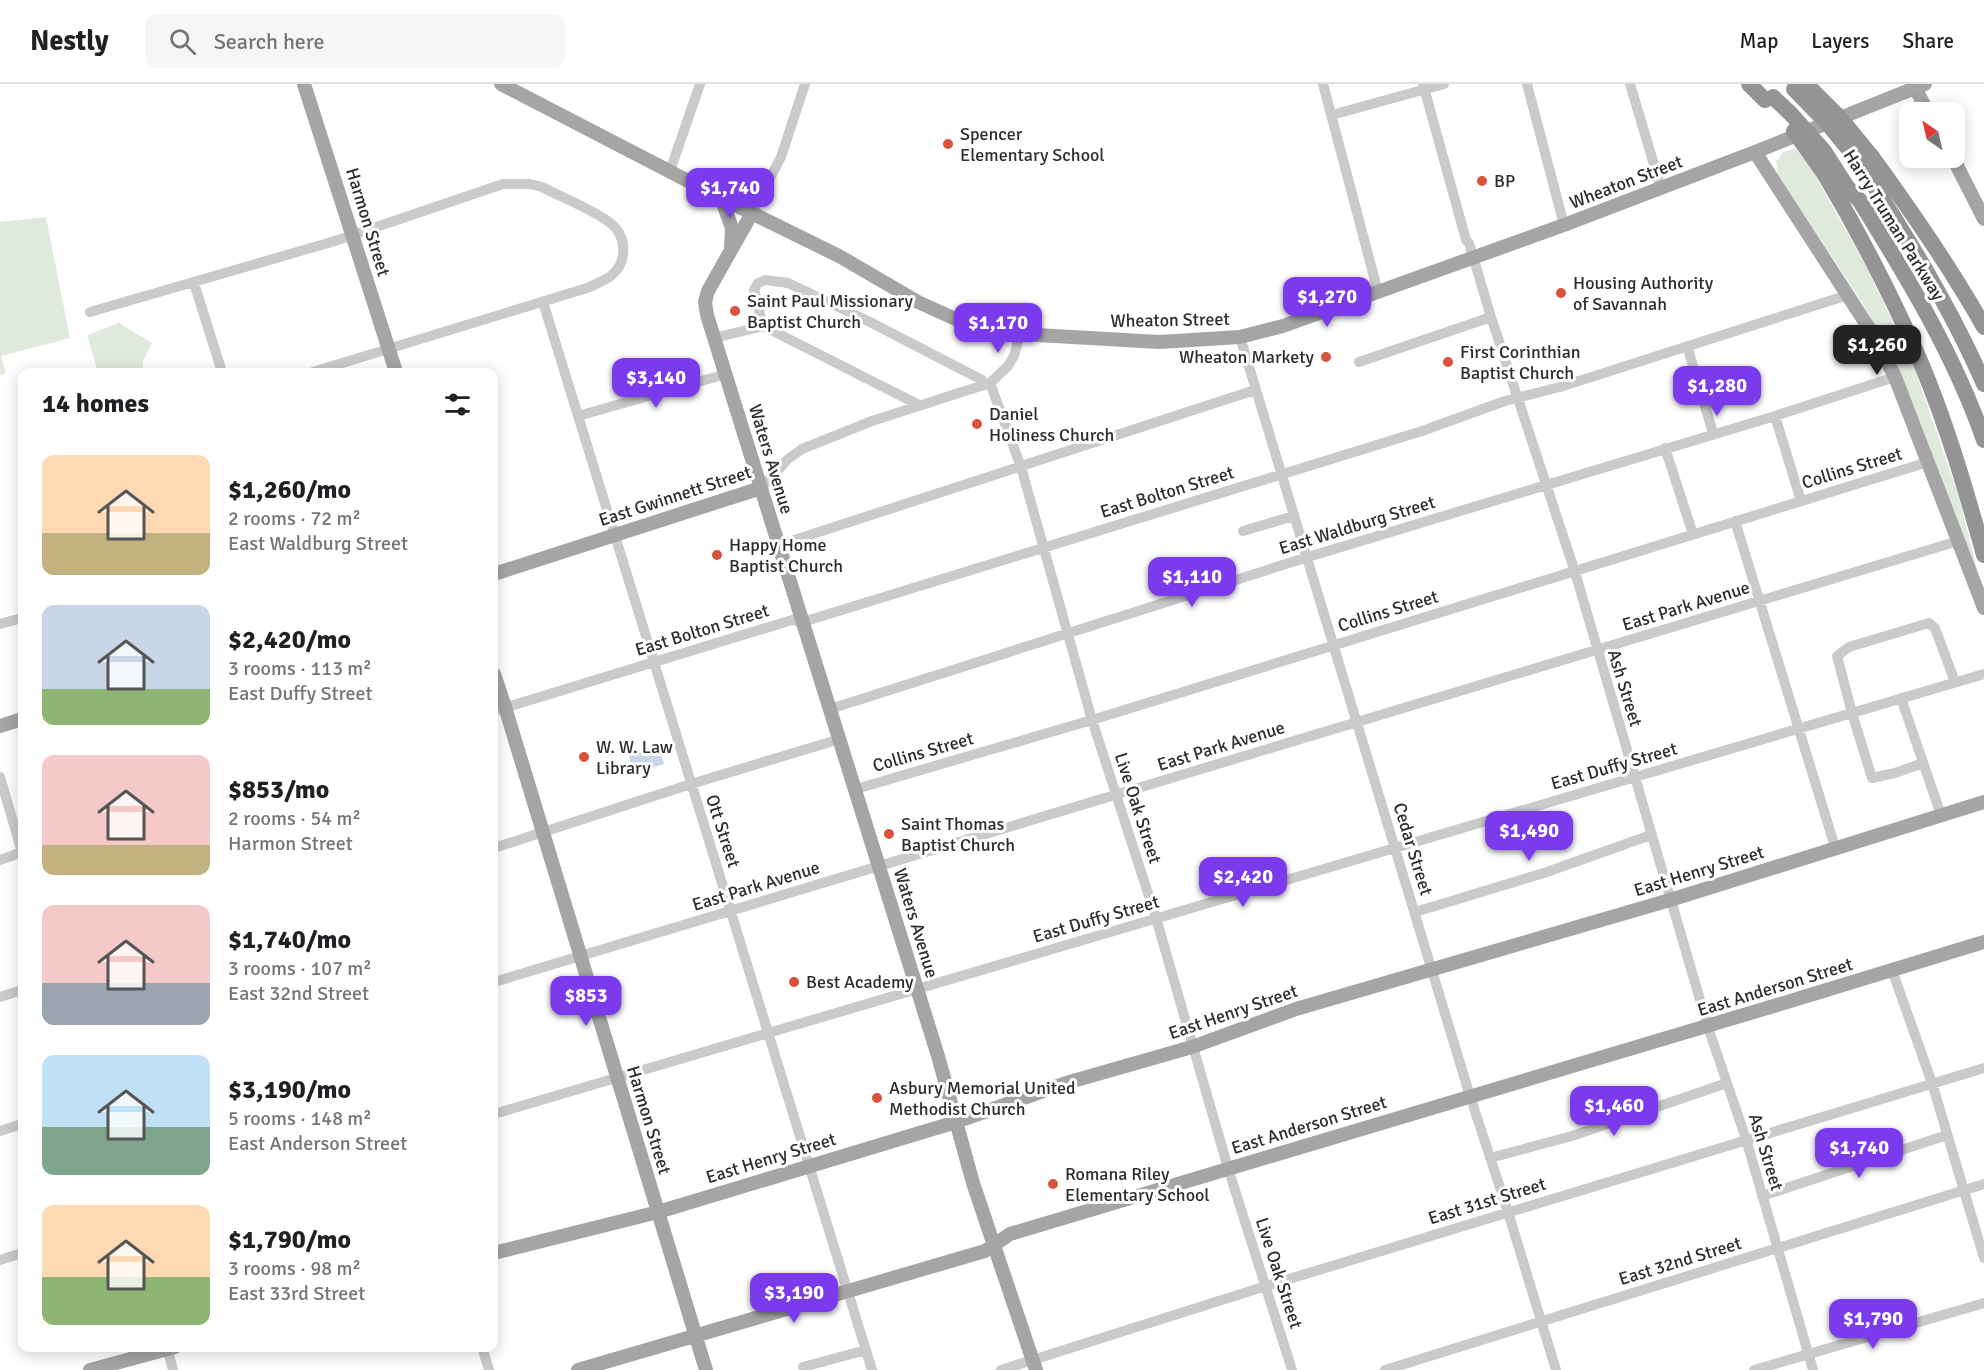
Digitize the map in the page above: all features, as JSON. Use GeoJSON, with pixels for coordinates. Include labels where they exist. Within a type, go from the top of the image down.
{"type":"FeatureCollection","features":[{"type":"Feature","properties":{"kind":"highway"},"geometry":{"type":"LineString","coordinates":[[1749,84],[1769,99],[1825,175],[1853,222],[1882,279],[1921,364],[1951,444],[1984,555]]}},
{"type":"Feature","properties":{"kind":"highway","name":"Harry Truman Parkway"},"geometry":{"type":"LineString","coordinates":[[1757,84],[1769,99],[1791,114],[1824,150],[1860,201],[1928,313],[1957,372],[1984,440]]}},
{"type":"Feature","properties":{"kind":"highway"},"geometry":{"type":"LineString","coordinates":[[1799,86],[1841,119],[1865,160],[1919,223],[1961,286],[1984,327]]}},
{"type":"Feature","properties":{"kind":"highway","name":"Harry Truman Parkway"},"geometry":{"type":"LineString","coordinates":[[1865,160],[1956,324],[1984,384]]}},
{"type":"Feature","properties":{"kind":"main road","name":"Harmon Street"},"geometry":{"type":"LineString","coordinates":[[304,84],[395,368]]}},
{"type":"Feature","properties":{"kind":"main road","name":"Wheaton Street"},"geometry":{"type":"LineString","coordinates":[[501,84],[839,256],[918,302],[948,316],[975,325],[1020,334],[1159,342],[1240,337],[1284,326],[1564,225],[1920,86]]}},
{"type":"Feature","properties":{"kind":"main road"},"geometry":{"type":"LineString","coordinates":[[1920,86],[1925,102]]}},
{"type":"Feature","properties":{"kind":"main road"},"geometry":{"type":"LineString","coordinates":[[1755,152],[1876,339],[1895,377],[1984,608]]}},
{"type":"Feature","properties":{"kind":"main road"},"geometry":{"type":"LineString","coordinates":[[1958,168],[1983,213]]}},
{"type":"Feature","properties":{"kind":"main road"},"geometry":{"type":"LineString","coordinates":[[722,198],[732,228],[731,250]]}},
{"type":"Feature","properties":{"kind":"main road"},"geometry":{"type":"LineString","coordinates":[[731,250],[752,213]]}},
{"type":"Feature","properties":{"kind":"main road","name":"Waters Avenue"},"geometry":{"type":"LineString","coordinates":[[731,250],[708,291],[705,302],[707,315],[856,789],[973,1183],[1035,1365]]}},
{"type":"Feature","properties":{"kind":"main road","name":"East Gwinnett Street"},"geometry":{"type":"LineString","coordinates":[[498,573],[761,488]]}},
{"type":"Feature","properties":{"kind":"main road","name":"Harmon Street"},"geometry":{"type":"LineString","coordinates":[[499,709],[543,833],[706,1370]]}},
{"type":"Feature","properties":{"kind":"main road"},"geometry":{"type":"LineString","coordinates":[[0,726],[18,720]]}},
{"type":"Feature","properties":{"kind":"main road","name":"East Henry Street"},"geometry":{"type":"LineString","coordinates":[[498,1252],[658,1212],[956,1122],[1066,1083],[1192,1047],[1296,1009],[1670,900],[1984,802]]}},
{"type":"Feature","properties":{"kind":"main road","name":"East Anderson Street"},"geometry":{"type":"LineString","coordinates":[[578,1370],[985,1251],[1010,1234],[1708,1027],[1984,942]]}},
{"type":"Feature","properties":{"kind":"main road"},"geometry":{"type":"LineString","coordinates":[[90,1370],[155,1352]]}},
{"type":"Feature","properties":{"kind":"street"},"geometry":{"type":"LineString","coordinates":[[670,171],[700,84]]}},
{"type":"Feature","properties":{"kind":"street"},"geometry":{"type":"LineString","coordinates":[[752,213],[781,157],[805,84]]}},
{"type":"Feature","properties":{"kind":"street"},"geometry":{"type":"LineString","coordinates":[[1323,84],[1378,292]]}},
{"type":"Feature","properties":{"kind":"street"},"geometry":{"type":"LineString","coordinates":[[1332,115],[1424,87],[1444,84]]}},
{"type":"Feature","properties":{"kind":"street"},"geometry":{"type":"LineString","coordinates":[[1527,84],[1564,225]]}},
{"type":"Feature","properties":{"kind":"street"},"geometry":{"type":"LineString","coordinates":[[1630,84],[1661,188]]}},
{"type":"Feature","properties":{"kind":"street","name":"Ash Street"},"geometry":{"type":"LineString","coordinates":[[1424,87],[1466,240],[1469,243],[1575,572],[1596,651],[1670,900],[1708,1027],[1746,1139],[1813,1370]]}},
{"type":"Feature","properties":{"kind":"street"},"geometry":{"type":"LineString","coordinates":[[90,312],[335,241],[503,184],[530,184],[542,187],[610,223],[619,234],[624,248],[622,263],[611,276],[587,288],[326,368]]}},
{"type":"Feature","properties":{"kind":"street"},"geometry":{"type":"LineString","coordinates":[[763,326],[754,290],[758,283],[765,280],[788,283],[870,322],[987,384],[1008,366],[1014,356],[1020,334]]}},
{"type":"Feature","properties":{"kind":"street"},"geometry":{"type":"LineString","coordinates":[[194,283],[221,368]]}},
{"type":"Feature","properties":{"kind":"street","name":"East Bolton Street"},"geometry":{"type":"LineString","coordinates":[[499,709],[792,620],[803,622],[1422,431],[1518,398],[1560,387],[1848,295]]}},
{"type":"Feature","properties":{"kind":"street","name":"Ott Street"},"geometry":{"type":"LineString","coordinates":[[543,302],[872,1370]]}},
{"type":"Feature","properties":{"kind":"street"},"geometry":{"type":"LineString","coordinates":[[1359,362],[1491,317]]}},
{"type":"Feature","properties":{"kind":"street"},"geometry":{"type":"LineString","coordinates":[[714,338],[763,326],[919,405]]}},
{"type":"Feature","properties":{"kind":"street","name":"Cedar Street"},"geometry":{"type":"LineString","coordinates":[[1240,337],[1470,1096],[1556,1370]]}},
{"type":"Feature","properties":{"kind":"street"},"geometry":{"type":"LineString","coordinates":[[1687,346],[1713,433]]}},
{"type":"Feature","properties":{"kind":"street"},"geometry":{"type":"LineString","coordinates":[[578,416],[726,374]]}},
{"type":"Feature","properties":{"kind":"street","name":"East Waldburg Street"},"geometry":{"type":"LineString","coordinates":[[830,709],[1308,557],[1775,416],[1895,377]]}},
{"type":"Feature","properties":{"kind":"street","name":"East Gwinnett Street"},"geometry":{"type":"LineString","coordinates":[[761,488],[767,485],[788,459],[802,449],[872,421],[987,384]]}},
{"type":"Feature","properties":{"kind":"street","name":"Live Oak Street"},"geometry":{"type":"LineString","coordinates":[[987,384],[1021,467],[1092,720],[1156,918],[1228,1168],[1292,1370]]}},
{"type":"Feature","properties":{"kind":"street"},"geometry":{"type":"LineString","coordinates":[[779,545],[1255,390]]}},
{"type":"Feature","properties":{"kind":"street"},"geometry":{"type":"LineString","coordinates":[[1775,416],[1801,501]]}},
{"type":"Feature","properties":{"kind":"street"},"geometry":{"type":"LineString","coordinates":[[1665,448],[1693,534]]}},
{"type":"Feature","properties":{"kind":"street","name":"Collins Street"},"geometry":{"type":"LineString","coordinates":[[856,789],[1092,720],[1928,462]]}},
{"type":"Feature","properties":{"kind":"street"},"geometry":{"type":"LineString","coordinates":[[1243,531],[1294,516]]}},
{"type":"Feature","properties":{"kind":"street"},"geometry":{"type":"LineString","coordinates":[[1735,521],[1835,847]]}},
{"type":"Feature","properties":{"kind":"street","name":"East Park Avenue"},"geometry":{"type":"LineString","coordinates":[[498,981],[1958,541]]}},
{"type":"Feature","properties":{"kind":"street"},"geometry":{"type":"LineString","coordinates":[[0,624],[18,619]]}},
{"type":"Feature","properties":{"kind":"street"},"geometry":{"type":"LineString","coordinates":[[1923,763],[1872,778],[1851,713],[1837,656],[1849,647],[1929,623],[1935,628],[1955,682]]}},
{"type":"Feature","properties":{"kind":"street","name":"East Duffy Street"},"geometry":{"type":"LineString","coordinates":[[498,1113],[1984,674]]}},
{"type":"Feature","properties":{"kind":"street"},"geometry":{"type":"LineString","coordinates":[[1901,698],[1941,815]]}},
{"type":"Feature","properties":{"kind":"street"},"geometry":{"type":"LineString","coordinates":[[498,847],[691,784],[840,740]]}},
{"type":"Feature","properties":{"kind":"street"},"geometry":{"type":"LineString","coordinates":[[0,777],[18,838]]}},
{"type":"Feature","properties":{"kind":"street"},"geometry":{"type":"LineString","coordinates":[[1415,912],[1544,873],[1651,835]]}},
{"type":"Feature","properties":{"kind":"street"},"geometry":{"type":"LineString","coordinates":[[0,860],[18,853]]}},
{"type":"Feature","properties":{"kind":"street"},"geometry":{"type":"LineString","coordinates":[[1892,970],[1932,1083],[1984,1258]]}},
{"type":"Feature","properties":{"kind":"street"},"geometry":{"type":"LineString","coordinates":[[0,997],[18,991]]}},
{"type":"Feature","properties":{"kind":"street","name":"East 31st Street"},"geometry":{"type":"LineString","coordinates":[[1000,1370],[1035,1365],[1266,1286],[1984,1068]]}},
{"type":"Feature","properties":{"kind":"street"},"geometry":{"type":"LineString","coordinates":[[1490,1158],[1572,1136],[1727,1083]]}},
{"type":"Feature","properties":{"kind":"street"},"geometry":{"type":"LineString","coordinates":[[0,1131],[18,1125]]}},
{"type":"Feature","properties":{"kind":"street"},"geometry":{"type":"LineString","coordinates":[[1762,1196],[1947,1134]]}},
{"type":"Feature","properties":{"kind":"street","name":"East 32nd Street"},"geometry":{"type":"LineString","coordinates":[[1385,1370],[1984,1184]]}},
{"type":"Feature","properties":{"kind":"street"},"geometry":{"type":"LineString","coordinates":[[0,1260],[18,1254]]}},
{"type":"Feature","properties":{"kind":"street"},"geometry":{"type":"LineString","coordinates":[[1754,1370],[1984,1303]]}},
{"type":"Feature","properties":{"kind":"street"},"geometry":{"type":"LineString","coordinates":[[803,1367],[866,1350]]}},
{"type":"Feature","properties":{"kind":"street"},"geometry":{"type":"LineString","coordinates":[[171,1352],[173,1370]]}},
{"type":"Feature","properties":{"kind":"street"},"geometry":{"type":"LineString","coordinates":[[484,1352],[489,1370]]}},
{"type":"Feature","properties":{"kind":"green space"},"geometry":{"type":"Polygon","coordinates":[[[1796,148],[1816,177],[1867,268],[1914,367],[1959,497],[1978,573],[1879,334],[1865,307],[1778,175],[1776,160],[1783,152],[1796,148]]]}},
{"type":"Feature","properties":{"kind":"green space"},"geometry":{"type":"Polygon","coordinates":[[[46,217],[70,338],[1,356],[6,373],[0,375],[0,222],[46,217]]]}},
{"type":"Feature","properties":{"kind":"green space"},"geometry":{"type":"Polygon","coordinates":[[[119,323],[152,343],[143,361],[142,368],[97,368],[87,335],[119,323]]]}},
{"type":"Feature","properties":{"kind":"water"},"geometry":{"type":"Polygon","coordinates":[[[659,747],[664,764],[633,774],[629,756],[659,747]]]}},
{"type":"Feature","properties":{"kind":"place","name":"Spencer Elementary School"},"geometry":{"type":"Point","coordinates":[948,144]}},
{"type":"Feature","properties":{"kind":"place","name":"BP"},"geometry":{"type":"Point","coordinates":[1482,181]}},
{"type":"Feature","properties":{"kind":"place","name":"Housing Authority of Savannah"},"geometry":{"type":"Point","coordinates":[1561,293]}},
{"type":"Feature","properties":{"kind":"place","name":"Saint Paul Missionary Baptist Church"},"geometry":{"type":"Point","coordinates":[735,311]}},
{"type":"Feature","properties":{"kind":"place","name":"Wheaton Markety"},"geometry":{"type":"Point","coordinates":[1326,357]}},
{"type":"Feature","properties":{"kind":"place","name":"First Corinthian Baptist Church"},"geometry":{"type":"Point","coordinates":[1448,362]}},
{"type":"Feature","properties":{"kind":"place","name":"Daniel Holiness Church"},"geometry":{"type":"Point","coordinates":[977,424]}},
{"type":"Feature","properties":{"kind":"place","name":"Happy Home Baptist Church"},"geometry":{"type":"Point","coordinates":[717,555]}},
{"type":"Feature","properties":{"kind":"place","name":"W. W. Law Library"},"geometry":{"type":"Point","coordinates":[584,757]}},
{"type":"Feature","properties":{"kind":"place","name":"Saint Thomas Baptist Church"},"geometry":{"type":"Point","coordinates":[889,834]}},
{"type":"Feature","properties":{"kind":"place","name":"Best Academy"},"geometry":{"type":"Point","coordinates":[794,982]}},
{"type":"Feature","properties":{"kind":"place","name":"Asbury Memorial United Methodist Church"},"geometry":{"type":"Point","coordinates":[877,1098]}},
{"type":"Feature","properties":{"kind":"place","name":"Romana Riley Elementary School"},"geometry":{"type":"Point","coordinates":[1053,1184]}}]}
